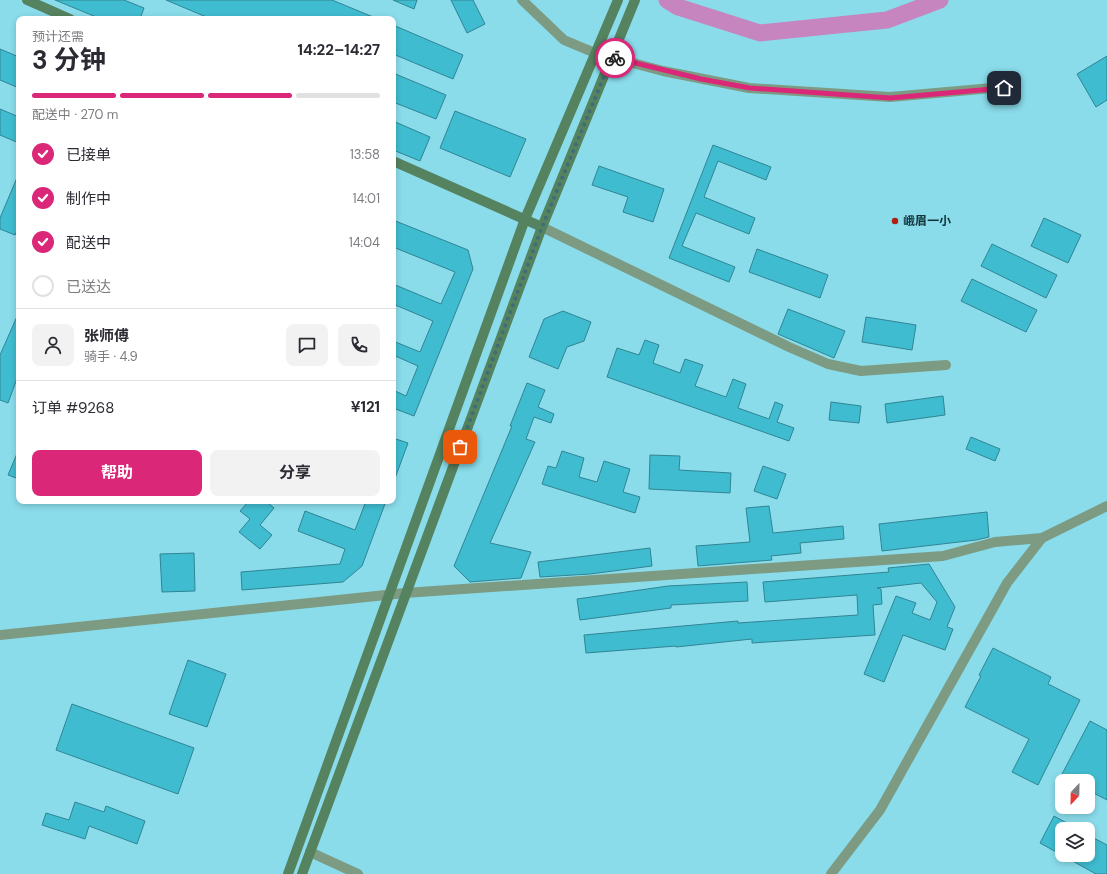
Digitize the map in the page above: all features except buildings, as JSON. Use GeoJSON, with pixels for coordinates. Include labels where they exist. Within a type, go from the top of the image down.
{"type":"FeatureCollection","features":[{"type":"Feature","properties":{"kind":"main road"},"geometry":{"type":"LineString","coordinates":[[26,0],[63,16]]}},
{"type":"Feature","properties":{"kind":"main road"},"geometry":{"type":"LineString","coordinates":[[288,874],[525,219],[618,0]]}},
{"type":"Feature","properties":{"kind":"main road"},"geometry":{"type":"LineString","coordinates":[[302,874],[542,227],[634,0]]}},
{"type":"Feature","properties":{"kind":"main road"},"geometry":{"type":"LineString","coordinates":[[396,162],[542,227]]}},
{"type":"Feature","properties":{"kind":"street"},"geometry":{"type":"LineString","coordinates":[[522,0],[564,40],[595,53],[701,79],[750,88],[890,98],[1004,88],[1014,80]]}},
{"type":"Feature","properties":{"kind":"street"},"geometry":{"type":"LineString","coordinates":[[542,227],[789,347],[828,364],[861,371],[946,365]]}},
{"type":"Feature","properties":{"kind":"street"},"geometry":{"type":"LineString","coordinates":[[0,635],[389,596],[405,593],[943,556],[995,542],[1042,538],[1107,506]]}},
{"type":"Feature","properties":{"kind":"street"},"geometry":{"type":"LineString","coordinates":[[831,874],[880,810],[1007,583],[1042,538]]}},
{"type":"Feature","properties":{"kind":"street"},"geometry":{"type":"LineString","coordinates":[[310,852],[358,874]]}},
{"type":"Feature","properties":{"kind":"waterway"},"geometry":{"type":"LineString","coordinates":[[667,0],[678,7],[760,33],[887,20],[940,0]]}},
{"type":"Feature","properties":{"kind":"way so far"},"geometry":{"type":"LineString","coordinates":[[460,447],[542,227],[612,57],[615,58]]}},
{"type":"Feature","properties":{"kind":"place","name":"峨眉一小"},"geometry":{"type":"Point","coordinates":[895,221]}},
{"type":"Feature","properties":{"kind":"route"},"geometry":{"type":"LineString","coordinates":[[615,58],[663,71],[750,88],[890,98],[1004,88]]}}]}
